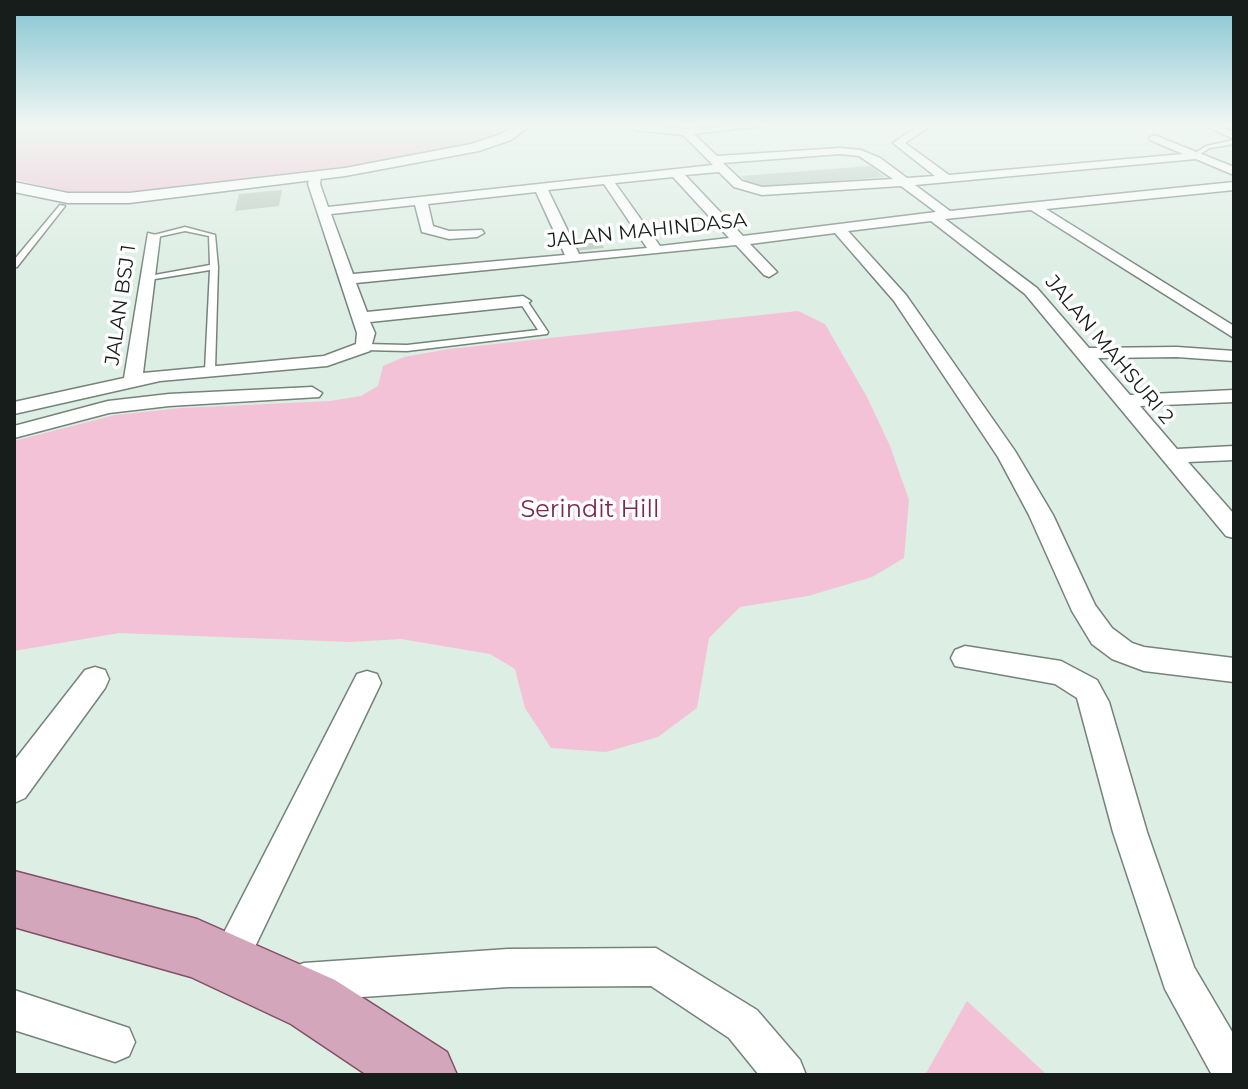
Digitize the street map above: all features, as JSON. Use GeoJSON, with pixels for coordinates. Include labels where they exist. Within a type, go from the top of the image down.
{"type":"FeatureCollection","features":[{"type":"Feature","properties":{"kind":"main road"},"geometry":{"type":"LineString","coordinates":[[14,899],[197,949],[313,1002],[424,1075]]}},
{"type":"Feature","properties":{"kind":"street"},"geometry":{"type":"LineString","coordinates":[[38,208],[330,176]]}},
{"type":"Feature","properties":{"kind":"street"},"geometry":{"type":"LineString","coordinates":[[325,211],[421,203],[631,176]]}},
{"type":"Feature","properties":{"kind":"street"},"geometry":{"type":"LineString","coordinates":[[679,176],[769,272]]}},
{"type":"Feature","properties":{"kind":"street","name":"JALAN MAHINDASA"},"geometry":{"type":"LineString","coordinates":[[730,176],[743,187],[762,191],[978,176]]}},
{"type":"Feature","properties":{"kind":"street"},"geometry":{"type":"LineString","coordinates":[[896,176],[941,216]]}},
{"type":"Feature","properties":{"kind":"street"},"geometry":{"type":"LineString","coordinates":[[942,176],[946,179]]}},
{"type":"Feature","properties":{"kind":"street"},"geometry":{"type":"LineString","coordinates":[[606,178],[656,251]]}},
{"type":"Feature","properties":{"kind":"street"},"geometry":{"type":"LineString","coordinates":[[14,408],[133,380],[210,370],[318,363],[343,358],[364,347],[366,333],[314,180]]}},
{"type":"Feature","properties":{"kind":"street"},"geometry":{"type":"LineString","coordinates":[[540,186],[574,258]]}},
{"type":"Feature","properties":{"kind":"street","name":"JALAN MAHINDASA"},"geometry":{"type":"LineString","coordinates":[[349,279],[656,251],[941,216],[1234,186]]}},
{"type":"Feature","properties":{"kind":"street"},"geometry":{"type":"LineString","coordinates":[[14,187],[68,198],[129,198]]}},
{"type":"Feature","properties":{"kind":"street"},"geometry":{"type":"LineString","coordinates":[[421,203],[427,229],[449,235],[477,233]]}},
{"type":"Feature","properties":{"kind":"street"},"geometry":{"type":"LineString","coordinates":[[1036,208],[1234,333]]}},
{"type":"Feature","properties":{"kind":"street","name":"JALAN MAHSURI 2"},"geometry":{"type":"LineString","coordinates":[[941,216],[1031,291],[1170,456],[1226,510],[1234,530]]}},
{"type":"Feature","properties":{"kind":"street"},"geometry":{"type":"LineString","coordinates":[[839,229],[900,298],[1008,456],[1041,515],[1085,611],[1102,636],[1122,651],[1144,659],[1234,670]]}},
{"type":"Feature","properties":{"kind":"street","name":"JALAN BSJ 1"},"geometry":{"type":"LineString","coordinates":[[133,380],[153,236]]}},
{"type":"Feature","properties":{"kind":"street"},"geometry":{"type":"LineString","coordinates":[[361,318],[523,301]]}},
{"type":"Feature","properties":{"kind":"street"},"geometry":{"type":"LineString","coordinates":[[1082,353],[1177,352],[1234,356]]}},
{"type":"Feature","properties":{"kind":"street"},"geometry":{"type":"LineString","coordinates":[[14,432],[108,407],[169,400],[312,393]]}},
{"type":"Feature","properties":{"kind":"street"},"geometry":{"type":"LineString","coordinates":[[1123,401],[1234,396]]}},
{"type":"Feature","properties":{"kind":"street"},"geometry":{"type":"LineString","coordinates":[[1170,456],[1234,453]]}},
{"type":"Feature","properties":{"kind":"street"},"geometry":{"type":"LineString","coordinates":[[965,658],[1061,673],[1087,689],[1094,702],[1130,832],[1178,976],[1234,1072]]}},
{"type":"Feature","properties":{"kind":"street"},"geometry":{"type":"LineString","coordinates":[[14,787],[95,679]]}},
{"type":"Feature","properties":{"kind":"street"},"geometry":{"type":"LineString","coordinates":[[367,683],[251,974],[656,967],[743,1024],[785,1075]]}},
{"type":"Feature","properties":{"kind":"street"},"geometry":{"type":"LineString","coordinates":[[14,1010],[115,1042]]}},
{"type":"Feature","properties":{"kind":"lane"},"geometry":{"type":"LineString","coordinates":[[14,265],[62,206]]}},
{"type":"Feature","properties":{"kind":"lane"},"geometry":{"type":"LineString","coordinates":[[153,236],[185,229],[206,231],[213,241],[210,370]]}},
{"type":"Feature","properties":{"kind":"lane"},"geometry":{"type":"LineString","coordinates":[[149,278],[214,267]]}},
{"type":"Feature","properties":{"kind":"lane"},"geometry":{"type":"LineString","coordinates":[[364,347],[407,348],[544,332],[523,301]]}},
{"type":"Feature","properties":{"kind":"green space"},"geometry":{"type":"Polygon","coordinates":[[[14,176],[266,176],[112,194],[68,192],[14,179],[14,176]]]}},
{"type":"Feature","properties":{"kind":"green space","name":"Serindit Hill"},"geometry":{"type":"Polygon","coordinates":[[[798,311],[825,324],[867,397],[890,446],[909,500],[904,558],[872,577],[808,596],[740,607],[709,638],[697,708],[658,737],[606,752],[551,748],[525,708],[515,669],[490,654],[401,639],[351,642],[119,633],[14,651],[14,441],[115,415],[181,408],[330,401],[361,396],[378,386],[383,366],[404,357],[449,349],[798,311]]]}},
{"type":"Feature","properties":{"kind":"green space"},"geometry":{"type":"Polygon","coordinates":[[[967,1001],[1044,1072],[1043,1075],[925,1075],[967,1001]]]}},
{"type":"Feature","properties":{"kind":"building"},"geometry":{"type":"Polygon","coordinates":[[[741,176],[883,176],[885,177],[752,188],[741,176]]]}},
{"type":"Feature","properties":{"kind":"building"},"geometry":{"type":"Polygon","coordinates":[[[282,190],[279,206],[235,211],[239,194],[282,190]]]}},
{"type":"Feature","properties":{"kind":"building"},"geometry":{"type":"Polygon","coordinates":[[[601,242],[604,248],[575,251],[572,245],[601,242]]]}}]}
